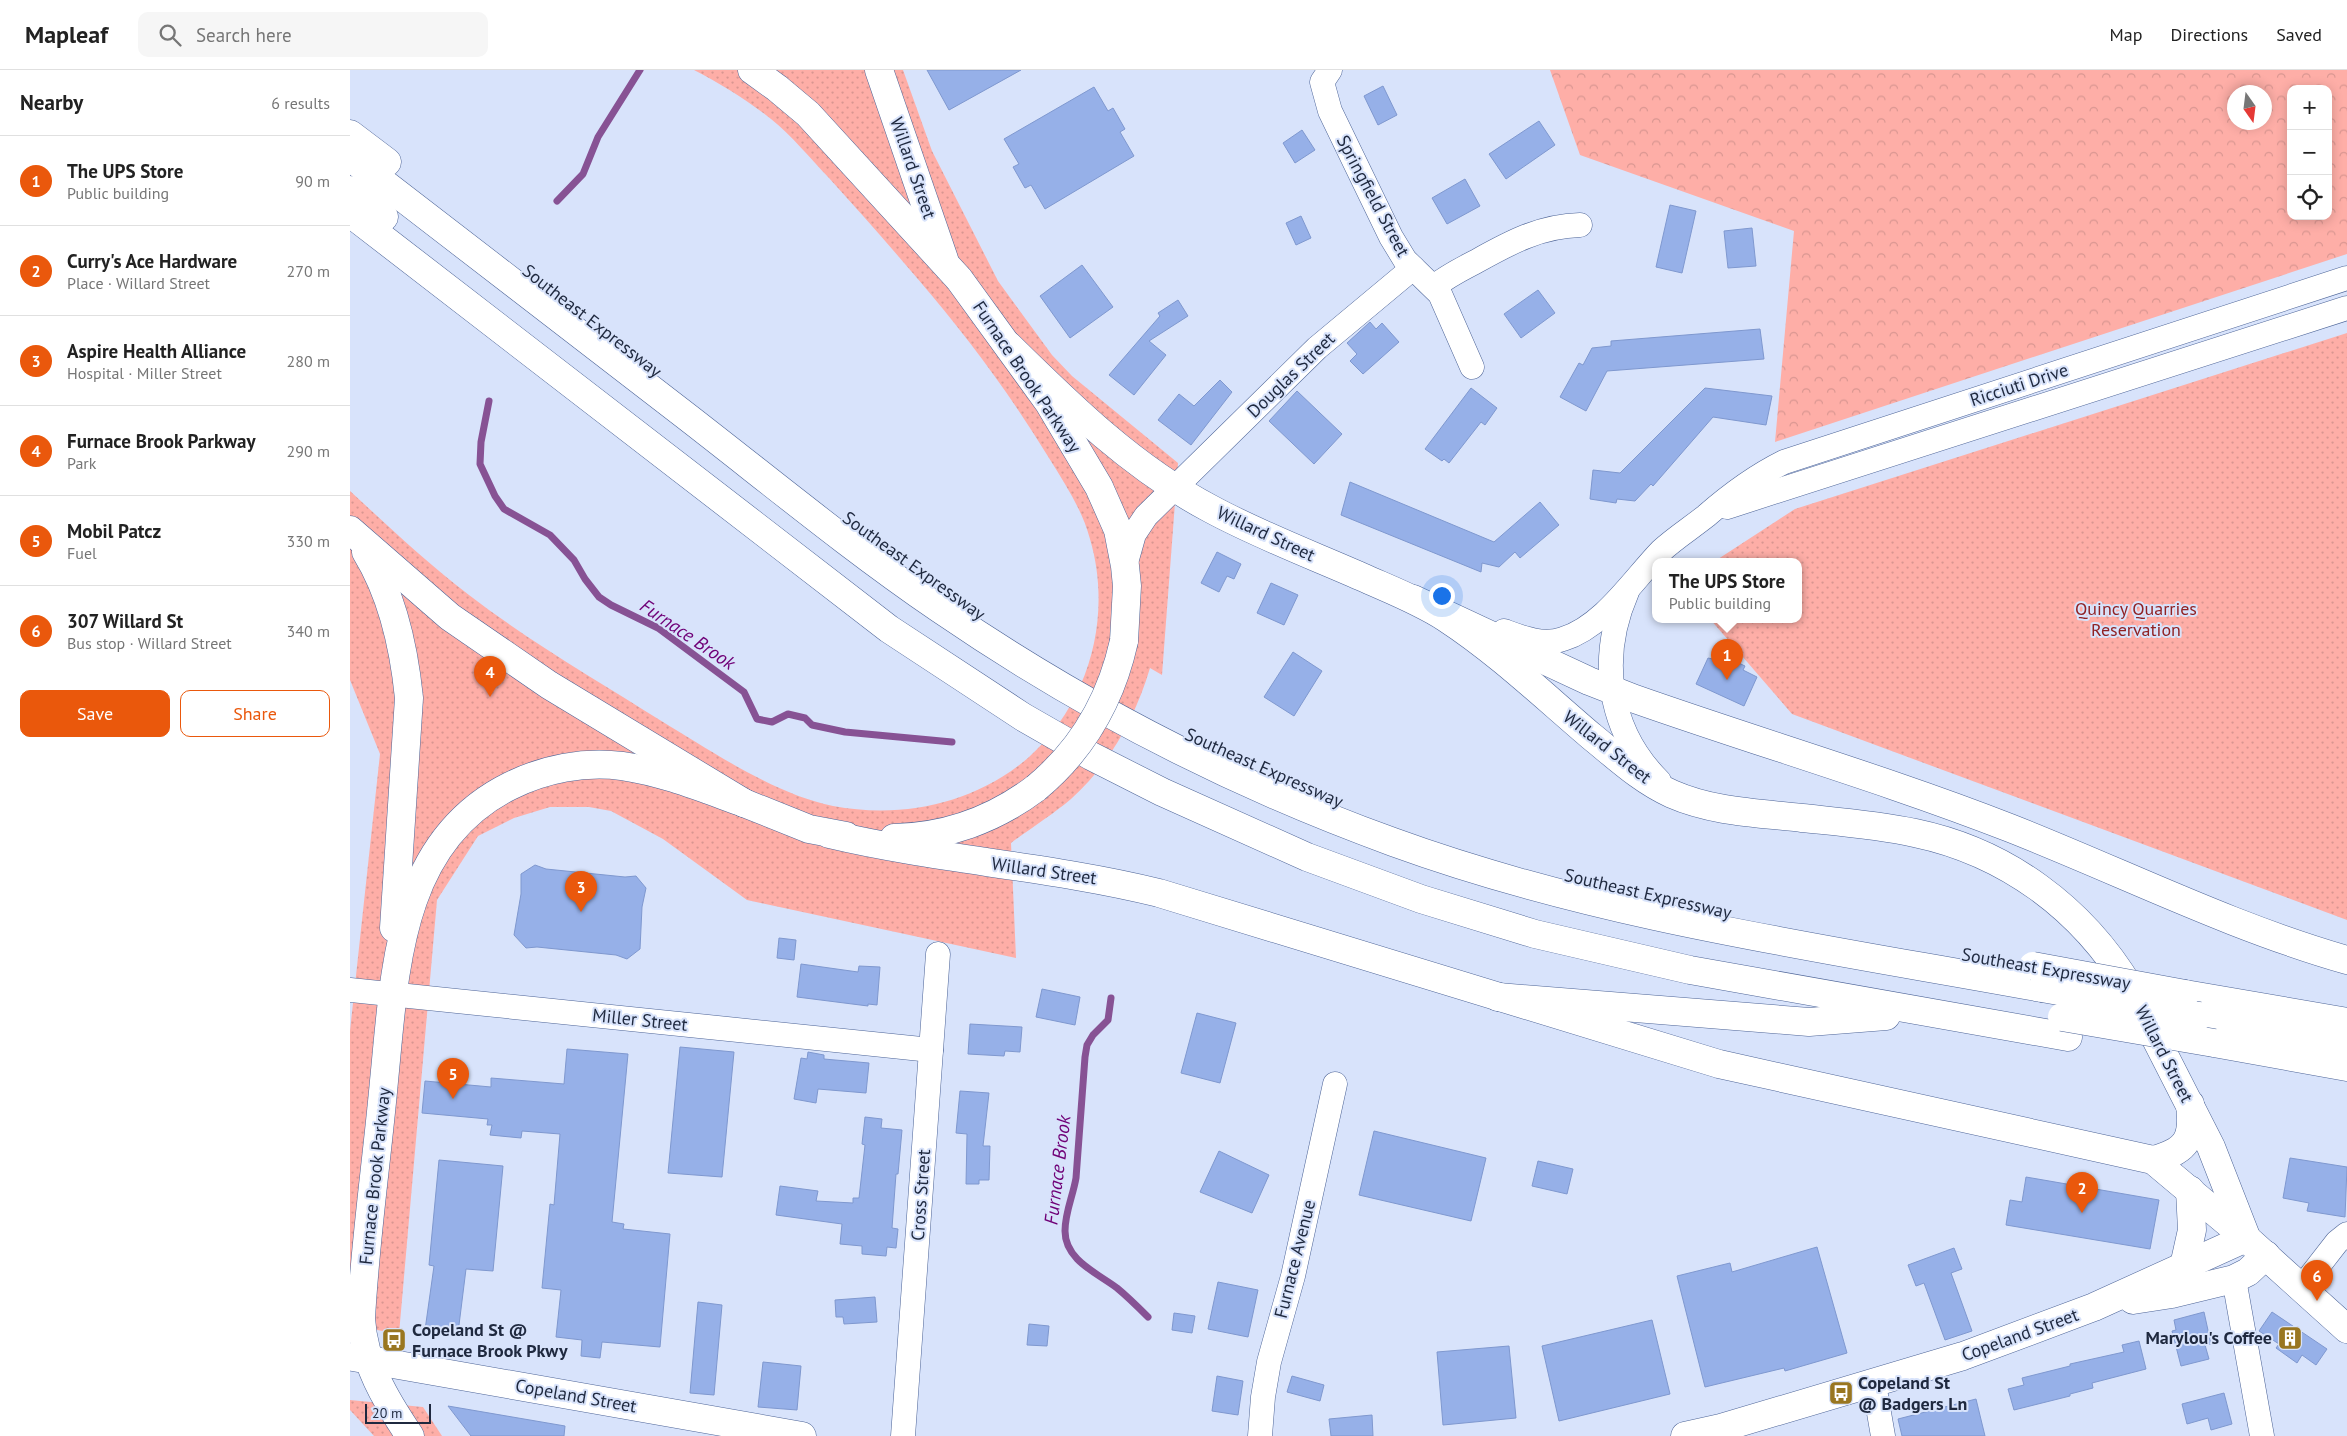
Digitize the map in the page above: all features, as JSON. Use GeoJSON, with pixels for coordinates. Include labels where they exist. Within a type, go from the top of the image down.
{"type":"FeatureCollection","features":[{"type":"Feature","properties":{"kind":"main road","name":"Furnace Brook Parkway"},"geometry":{"type":"LineString","coordinates":[[410,1436],[379,1386],[358,1358],[362,1335],[362,1305],[393,995],[401,941],[420,880],[440,844],[460,821],[472,809],[502,790],[534,776],[551,771],[603,765],[640,770],[744,803],[809,829],[829,834],[883,839],[938,834],[990,816],[1022,798],[1062,764],[1092,726],[1114,680],[1124,641],[1128,606],[1125,566],[1118,530],[1100,487],[1049,403],[959,279],[808,114],[778,88],[752,70]]}},
{"type":"Feature","properties":{"kind":"main road","name":"Willard Street"},"geometry":{"type":"LineString","coordinates":[[879,70],[942,248],[946,266]]}},
{"type":"Feature","properties":{"kind":"main road","name":"Southeast Expressway"},"geometry":{"type":"LineString","coordinates":[[350,134],[851,521],[933,582],[1011,634],[1080,675],[1201,740],[1267,772],[1363,811],[1446,841],[1550,872],[1702,908],[2037,977],[2192,1005],[2347,1022]]}},
{"type":"Feature","properties":{"kind":"main road"},"geometry":{"type":"LineString","coordinates":[[350,157],[840,536],[936,606],[1001,650],[1078,696],[1202,761],[1282,798],[1392,842],[1537,888],[1698,926],[2037,977]]}},
{"type":"Feature","properties":{"kind":"main road"},"geometry":{"type":"LineString","coordinates":[[350,190],[868,590],[932,636],[1068,722],[1170,776],[1243,809],[1345,852],[1427,882],[1540,916],[1694,952],[2065,1027],[2217,1053],[2347,1067]]}},
{"type":"Feature","properties":{"kind":"main road"},"geometry":{"type":"LineString","coordinates":[[350,213],[890,629],[1023,717],[1125,773],[1200,810],[1307,857],[1397,890],[1496,923],[1572,944],[1651,962],[1925,1012],[2065,1027]]}},
{"type":"Feature","properties":{"kind":"main road","name":"Willard Street"},"geometry":{"type":"LineString","coordinates":[[1009,346],[1092,426],[1141,465],[1174,488],[1212,510],[1251,529],[1413,599],[1471,636],[1628,766],[1673,794],[1705,806],[1915,833],[1954,844],[2025,877],[2041,888],[2074,917],[2110,957],[2133,994],[2190,1103],[2218,1162],[2246,1238]]}},
{"type":"Feature","properties":{"kind":"main road","name":"Furnace Brook Parkway"},"geometry":{"type":"LineString","coordinates":[[352,532],[427,598],[482,640],[558,690],[744,803]]}},
{"type":"Feature","properties":{"kind":"main road","name":"Furnace Brook Parkway"},"geometry":{"type":"LineString","coordinates":[[352,532],[377,570],[391,607],[402,646],[409,698],[394,904],[393,995]]}},
{"type":"Feature","properties":{"kind":"main road"},"geometry":{"type":"LineString","coordinates":[[1413,599],[1612,690],[1961,809],[2240,924],[2309,949],[2347,960]]}},
{"type":"Feature","properties":{"kind":"main road","name":"Willard Street"},"geometry":{"type":"LineString","coordinates":[[829,834],[892,848],[1086,877],[1134,887],[1215,909],[1745,1071],[2153,1160],[2246,1238],[2347,1329]]}},
{"type":"Feature","properties":{"kind":"main road"},"geometry":{"type":"LineString","coordinates":[[1498,997],[1809,1022],[1925,1012]]}},
{"type":"Feature","properties":{"kind":"main road"},"geometry":{"type":"LineString","coordinates":[[2192,1005],[2347,1042]]}},
{"type":"Feature","properties":{"kind":"main road"},"geometry":{"type":"LineString","coordinates":[[2217,1053],[2347,1086]]}},
{"type":"Feature","properties":{"kind":"main road"},"geometry":{"type":"LineString","coordinates":[[2153,1160],[2168,1156],[2184,1146],[2189,1137],[2191,1126],[2190,1103]]}},
{"type":"Feature","properties":{"kind":"main road"},"geometry":{"type":"LineString","coordinates":[[2184,1266],[2192,1230],[2190,1190]]}},
{"type":"Feature","properties":{"kind":"main road","name":"Copeland Street"},"geometry":{"type":"LineString","coordinates":[[1685,1436],[1720,1428],[1874,1384],[1963,1356],[2094,1307],[2246,1238]]}},
{"type":"Feature","properties":{"kind":"main road","name":"Copeland Street"},"geometry":{"type":"LineString","coordinates":[[2094,1307],[2172,1294],[2234,1279],[2248,1272],[2266,1256]]}},
{"type":"Feature","properties":{"kind":"main road","name":"Copeland Street"},"geometry":{"type":"LineString","coordinates":[[358,1358],[802,1436]]}},
{"type":"Feature","properties":{"kind":"street","name":"Springfield Street"},"geometry":{"type":"LineString","coordinates":[[1330,70],[1324,76],[1322,82],[1330,111],[1391,237],[1413,268],[1434,287],[1449,312],[1472,367]]}},
{"type":"Feature","properties":{"kind":"street"},"geometry":{"type":"LineString","coordinates":[[1434,287],[1457,272],[1525,236],[1551,227],[1580,225]]}},
{"type":"Feature","properties":{"kind":"street","name":"Douglas Street"},"geometry":{"type":"LineString","coordinates":[[1125,566],[1129,545],[1139,525],[1174,488],[1317,348],[1413,268]]}},
{"type":"Feature","properties":{"kind":"street","name":"Ricciuti Drive"},"geometry":{"type":"LineString","coordinates":[[1656,558],[1674,539],[1751,480],[1768,470],[1801,456],[2347,278]]}},
{"type":"Feature","properties":{"kind":"street","name":"Ricciuti Drive"},"geometry":{"type":"LineString","coordinates":[[1704,517],[1762,494],[2347,308]]}},
{"type":"Feature","properties":{"kind":"street","name":"Ricciuti Drive"},"geometry":{"type":"LineString","coordinates":[[1413,599],[1524,638],[1551,642],[1563,640],[1582,631],[1652,562]]}},
{"type":"Feature","properties":{"kind":"street","name":"Ricciuti Drive"},"geometry":{"type":"LineString","coordinates":[[1629,587],[1616,629],[1612,659],[1612,690],[1618,717],[1630,744],[1651,773],[1673,794]]}},
{"type":"Feature","properties":{"kind":"street","name":"Cross Street"},"geometry":{"type":"LineString","coordinates":[[903,1436],[938,954]]}},
{"type":"Feature","properties":{"kind":"street","name":"Miller Street"},"geometry":{"type":"LineString","coordinates":[[350,990],[931,1050]]}},
{"type":"Feature","properties":{"kind":"street","name":"Furnace Avenue"},"geometry":{"type":"LineString","coordinates":[[1260,1436],[1263,1397],[1269,1362],[1293,1276],[1335,1084]]}},
{"type":"Feature","properties":{"kind":"street"},"geometry":{"type":"LineString","coordinates":[[2302,1287],[2337,1242],[2347,1234]]}},
{"type":"Feature","properties":{"kind":"street"},"geometry":{"type":"LineString","coordinates":[[2234,1279],[2262,1436]]}},
{"type":"Feature","properties":{"kind":"street"},"geometry":{"type":"LineString","coordinates":[[1874,1384],[1883,1436]]}},
{"type":"Feature","properties":{"kind":"green space"},"geometry":{"type":"Polygon","coordinates":[[[694,70],[903,70],[932,151],[998,281],[1052,355],[1072,376],[1178,463],[1162,675],[1150,668],[1129,722],[1098,771],[1064,805],[1011,843],[1016,958],[747,900],[663,839],[611,811],[589,807],[550,807],[514,818],[478,836],[437,900],[399,1334],[350,1325],[350,1031],[380,754],[350,680],[350,491],[453,583],[540,645],[745,771],[789,792],[833,806],[859,810],[911,809],[961,797],[1007,774],[1028,758],[1049,736],[1067,712],[1080,686],[1090,658],[1097,628],[1099,599],[1096,569],[1087,528],[1072,497],[1019,411],[987,365],[935,299],[801,147],[762,112],[694,70]]]}},
{"type":"Feature","properties":{"kind":"green space"},"geometry":{"type":"Polygon","coordinates":[[[1550,70],[2347,70],[2347,254],[1775,442],[1794,231],[1580,155],[1550,70]]]}},
{"type":"Feature","properties":{"kind":"green space","name":"Quincy Quarries Reservation"},"geometry":{"type":"Polygon","coordinates":[[[2347,333],[2347,920],[1792,714],[1713,623],[1802,623],[1802,558],[1720,558],[1795,509],[2347,333]]]}},
{"type":"Feature","properties":{"kind":"green space"},"geometry":{"type":"Polygon","coordinates":[[[350,1400],[423,1407],[442,1436],[374,1436],[350,1410],[350,1400]]]}},
{"type":"Feature","properties":{"kind":"building"},"geometry":{"type":"Polygon","coordinates":[[[927,70],[1021,70],[949,110],[927,70]]]}},
{"type":"Feature","properties":{"kind":"building"},"geometry":{"type":"Polygon","coordinates":[[[1383,86],[1397,115],[1378,125],[1364,96],[1383,86]]]}},
{"type":"Feature","properties":{"kind":"building"},"geometry":{"type":"Polygon","coordinates":[[[1094,87],[1108,111],[1113,108],[1125,129],[1120,132],[1134,156],[1045,209],[1031,185],[1025,188],[1013,167],[1019,164],[1004,139],[1094,87]]]}},
{"type":"Feature","properties":{"kind":"building"},"geometry":{"type":"Polygon","coordinates":[[[1539,121],[1555,145],[1506,179],[1489,154],[1539,121]]]}},
{"type":"Feature","properties":{"kind":"building"},"geometry":{"type":"Polygon","coordinates":[[[1302,130],[1315,150],[1295,163],[1283,143],[1302,130]]]}},
{"type":"Feature","properties":{"kind":"building"},"geometry":{"type":"Polygon","coordinates":[[[1465,179],[1480,206],[1447,224],[1432,198],[1465,179]]]}},
{"type":"Feature","properties":{"kind":"building"},"geometry":{"type":"Polygon","coordinates":[[[1670,205],[1696,211],[1682,273],[1656,267],[1670,205]]]}},
{"type":"Feature","properties":{"kind":"building"},"geometry":{"type":"Polygon","coordinates":[[[1301,216],[1311,238],[1296,245],[1286,223],[1301,216]]]}},
{"type":"Feature","properties":{"kind":"building"},"geometry":{"type":"Polygon","coordinates":[[[1752,228],[1756,266],[1728,268],[1724,231],[1752,228]]]}},
{"type":"Feature","properties":{"kind":"building"},"geometry":{"type":"Polygon","coordinates":[[[1082,265],[1113,307],[1070,338],[1040,296],[1082,265]]]}},
{"type":"Feature","properties":{"kind":"building"},"geometry":{"type":"Polygon","coordinates":[[[1538,290],[1555,313],[1521,338],[1504,314],[1538,290]]]}},
{"type":"Feature","properties":{"kind":"building"},"geometry":{"type":"Polygon","coordinates":[[[1178,300],[1188,316],[1149,341],[1166,355],[1134,395],[1109,375],[1160,316],[1158,313],[1178,300]]]}},
{"type":"Feature","properties":{"kind":"building"},"geometry":{"type":"Polygon","coordinates":[[[1370,322],[1376,329],[1382,323],[1399,342],[1363,374],[1350,361],[1357,354],[1347,343],[1370,322]]]}},
{"type":"Feature","properties":{"kind":"building"},"geometry":{"type":"Polygon","coordinates":[[[1760,329],[1764,359],[1607,371],[1586,411],[1560,397],[1579,363],[1583,365],[1592,348],[1611,346],[1611,341],[1760,329]]]}},
{"type":"Feature","properties":{"kind":"building"},"geometry":{"type":"Polygon","coordinates":[[[1220,380],[1232,392],[1191,445],[1158,420],[1179,394],[1194,406],[1220,380]]]}},
{"type":"Feature","properties":{"kind":"building"},"geometry":{"type":"Polygon","coordinates":[[[1471,388],[1497,408],[1485,425],[1481,422],[1449,463],[1444,459],[1442,461],[1425,449],[1471,388]]]}},
{"type":"Feature","properties":{"kind":"building"},"geometry":{"type":"Polygon","coordinates":[[[1705,388],[1772,396],[1766,425],[1713,417],[1653,486],[1651,484],[1635,501],[1617,499],[1616,503],[1590,499],[1593,470],[1620,473],[1705,388]]]}},
{"type":"Feature","properties":{"kind":"building"},"geometry":{"type":"Polygon","coordinates":[[[1297,391],[1342,434],[1314,464],[1269,421],[1297,391]]]}},
{"type":"Feature","properties":{"kind":"building"},"geometry":{"type":"Polygon","coordinates":[[[1350,482],[1494,542],[1540,502],[1559,525],[1520,558],[1515,552],[1499,567],[1482,563],[1481,572],[1341,515],[1350,482]]]}},
{"type":"Feature","properties":{"kind":"building"},"geometry":{"type":"Polygon","coordinates":[[[1217,552],[1241,564],[1234,579],[1227,576],[1219,592],[1201,583],[1217,552]]]}},
{"type":"Feature","properties":{"kind":"building"},"geometry":{"type":"Polygon","coordinates":[[[1271,583],[1298,595],[1284,625],[1257,613],[1271,583]]]}},
{"type":"Feature","properties":{"kind":"building"},"geometry":{"type":"Polygon","coordinates":[[[1293,652],[1322,671],[1294,716],[1264,697],[1293,652]]]}},
{"type":"Feature","properties":{"kind":"building"},"geometry":{"type":"Polygon","coordinates":[[[1724,656],[1745,666],[1743,670],[1757,677],[1744,706],[1696,684],[1708,658],[1722,661],[1724,656]]]}},
{"type":"Feature","properties":{"kind":"building"},"geometry":{"type":"Polygon","coordinates":[[[535,865],[546,869],[625,877],[636,876],[646,888],[642,907],[640,949],[627,959],[616,955],[537,947],[526,948],[514,935],[521,894],[521,874],[535,865]]]}},
{"type":"Feature","properties":{"kind":"building"},"geometry":{"type":"Polygon","coordinates":[[[779,938],[796,940],[794,960],[777,958],[779,938]]]}},
{"type":"Feature","properties":{"kind":"building"},"geometry":{"type":"Polygon","coordinates":[[[801,964],[858,972],[859,966],[880,967],[877,1005],[868,1004],[868,1006],[797,997],[801,964]]]}},
{"type":"Feature","properties":{"kind":"building"},"geometry":{"type":"Polygon","coordinates":[[[1042,989],[1080,997],[1075,1025],[1036,1017],[1042,989]]]}},
{"type":"Feature","properties":{"kind":"building"},"geometry":{"type":"Polygon","coordinates":[[[1197,1013],[1236,1023],[1220,1083],[1181,1073],[1197,1013]]]}},
{"type":"Feature","properties":{"kind":"building"},"geometry":{"type":"Polygon","coordinates":[[[970,1024],[1022,1027],[1020,1052],[1005,1051],[1004,1056],[968,1054],[970,1024]]]}},
{"type":"Feature","properties":{"kind":"building"},"geometry":{"type":"Polygon","coordinates":[[[680,1047],[734,1052],[722,1177],[668,1173],[680,1047]]]}},
{"type":"Feature","properties":{"kind":"building"},"geometry":{"type":"Polygon","coordinates":[[[567,1049],[628,1054],[612,1222],[624,1224],[623,1229],[670,1234],[660,1347],[602,1342],[600,1358],[581,1356],[582,1340],[556,1337],[561,1290],[542,1288],[550,1204],[554,1205],[560,1134],[522,1131],[521,1138],[490,1135],[492,1125],[487,1125],[488,1119],[422,1113],[425,1081],[491,1087],[491,1078],[564,1084],[567,1049]]]}},
{"type":"Feature","properties":{"kind":"building"},"geometry":{"type":"Polygon","coordinates":[[[808,1052],[824,1055],[824,1059],[869,1063],[866,1093],[818,1089],[816,1103],[794,1099],[801,1058],[807,1059],[808,1052]]]}},
{"type":"Feature","properties":{"kind":"building"},"geometry":{"type":"Polygon","coordinates":[[[960,1091],[989,1093],[983,1146],[990,1146],[989,1180],[979,1180],[979,1184],[966,1184],[967,1134],[956,1133],[960,1091]]]}},
{"type":"Feature","properties":{"kind":"building"},"geometry":{"type":"Polygon","coordinates":[[[865,1117],[882,1119],[881,1128],[902,1130],[898,1174],[896,1174],[892,1228],[898,1229],[896,1248],[887,1247],[886,1256],[862,1254],[862,1246],[840,1244],[842,1224],[776,1215],[780,1186],[818,1191],[816,1201],[853,1203],[853,1198],[859,1198],[865,1145],[862,1144],[865,1117]]]}},
{"type":"Feature","properties":{"kind":"building"},"geometry":{"type":"Polygon","coordinates":[[[1374,1131],[1486,1158],[1471,1221],[1359,1195],[1374,1131]]]}},
{"type":"Feature","properties":{"kind":"building"},"geometry":{"type":"Polygon","coordinates":[[[1219,1151],[1269,1175],[1252,1213],[1200,1192],[1219,1151]]]}},
{"type":"Feature","properties":{"kind":"building"},"geometry":{"type":"Polygon","coordinates":[[[2290,1158],[2347,1167],[2345,1217],[2307,1211],[2309,1203],[2283,1198],[2290,1158]]]}},
{"type":"Feature","properties":{"kind":"building"},"geometry":{"type":"Polygon","coordinates":[[[439,1160],[503,1166],[493,1271],[466,1269],[458,1333],[425,1330],[434,1266],[429,1265],[439,1160]]]}},
{"type":"Feature","properties":{"kind":"building"},"geometry":{"type":"Polygon","coordinates":[[[1538,1161],[1573,1169],[1567,1194],[1532,1186],[1538,1161]]]}},
{"type":"Feature","properties":{"kind":"building"},"geometry":{"type":"Polygon","coordinates":[[[2026,1177],[2159,1200],[2150,1249],[2006,1225],[2010,1200],[2022,1202],[2026,1177]]]}},
{"type":"Feature","properties":{"kind":"building"},"geometry":{"type":"Polygon","coordinates":[[[1817,1247],[1847,1353],[1785,1371],[1784,1368],[1705,1387],[1677,1276],[1730,1263],[1732,1272],[1817,1247]]]}},
{"type":"Feature","properties":{"kind":"building"},"geometry":{"type":"Polygon","coordinates":[[[1954,1248],[1962,1269],[1951,1273],[1972,1331],[1945,1340],[1924,1283],[1916,1286],[1908,1265],[1954,1248]]]}},
{"type":"Feature","properties":{"kind":"building"},"geometry":{"type":"Polygon","coordinates":[[[1218,1282],[1258,1290],[1248,1337],[1208,1329],[1218,1282]]]}},
{"type":"Feature","properties":{"kind":"building"},"geometry":{"type":"Polygon","coordinates":[[[875,1297],[877,1322],[844,1324],[843,1317],[836,1317],[835,1300],[875,1297]]]}},
{"type":"Feature","properties":{"kind":"building"},"geometry":{"type":"Polygon","coordinates":[[[698,1302],[722,1305],[714,1395],[690,1393],[698,1302]]]}},
{"type":"Feature","properties":{"kind":"building"},"geometry":{"type":"Polygon","coordinates":[[[2204,1312],[2211,1344],[2205,1345],[2209,1359],[2181,1366],[2172,1331],[2176,1330],[2174,1320],[2204,1312]]]}},
{"type":"Feature","properties":{"kind":"building","name":"Marylou's Coffee"},"geometry":{"type":"Polygon","coordinates":[[[2272,1312],[2327,1349],[2316,1365],[2302,1355],[2297,1363],[2276,1348],[2279,1344],[2259,1331],[2272,1312]]]}},
{"type":"Feature","properties":{"kind":"building"},"geometry":{"type":"Polygon","coordinates":[[[1174,1313],[1195,1316],[1192,1333],[1172,1330],[1174,1313]]]}},
{"type":"Feature","properties":{"kind":"building"},"geometry":{"type":"Polygon","coordinates":[[[1652,1320],[1670,1394],[1559,1421],[1542,1346],[1652,1320]]]}},
{"type":"Feature","properties":{"kind":"building"},"geometry":{"type":"Polygon","coordinates":[[[1029,1324],[1049,1326],[1047,1346],[1027,1345],[1029,1324]]]}},
{"type":"Feature","properties":{"kind":"building"},"geometry":{"type":"Polygon","coordinates":[[[2139,1341],[2146,1369],[2092,1383],[2093,1388],[2070,1394],[2070,1396],[2014,1410],[2008,1389],[2024,1385],[2022,1378],[2070,1366],[2070,1364],[2124,1352],[2122,1345],[2139,1341]]]}},
{"type":"Feature","properties":{"kind":"building"},"geometry":{"type":"Polygon","coordinates":[[[1509,1346],[1516,1418],[1443,1425],[1437,1352],[1509,1346]]]}},
{"type":"Feature","properties":{"kind":"building"},"geometry":{"type":"Polygon","coordinates":[[[763,1362],[801,1366],[797,1410],[758,1407],[763,1362]]]}},
{"type":"Feature","properties":{"kind":"building"},"geometry":{"type":"Polygon","coordinates":[[[1217,1376],[1243,1381],[1238,1415],[1212,1411],[1217,1376]]]}},
{"type":"Feature","properties":{"kind":"building"},"geometry":{"type":"Polygon","coordinates":[[[1292,1376],[1324,1385],[1320,1401],[1287,1392],[1292,1376]]]}},
{"type":"Feature","properties":{"kind":"building"},"geometry":{"type":"Polygon","coordinates":[[[2224,1393],[2232,1424],[2211,1430],[2208,1418],[2187,1424],[2182,1404],[2224,1393]]]}},
{"type":"Feature","properties":{"kind":"building"},"geometry":{"type":"Polygon","coordinates":[[[1976,1399],[1985,1436],[1902,1436],[1898,1419],[1976,1399]]]}},
{"type":"Feature","properties":{"kind":"building"},"geometry":{"type":"Polygon","coordinates":[[[448,1406],[565,1426],[564,1436],[471,1436],[448,1406]]]}},
{"type":"Feature","properties":{"kind":"building"},"geometry":{"type":"Polygon","coordinates":[[[1372,1415],[1373,1436],[1331,1436],[1329,1419],[1372,1415]]]}},
{"type":"Feature","properties":{"kind":"waterway","name":"Furnace Brook"},"geometry":{"type":"LineString","coordinates":[[557,201],[583,174],[598,137],[640,70]]}},
{"type":"Feature","properties":{"kind":"waterway","name":"Furnace Brook"},"geometry":{"type":"LineString","coordinates":[[489,401],[481,442],[480,464],[495,496],[504,509],[550,535],[574,560],[585,579],[599,597],[611,605],[658,628],[744,692],[757,719],[772,722],[788,714],[805,718],[812,725],[845,732],[952,742]]}},
{"type":"Feature","properties":{"kind":"waterway","name":"Furnace Brook"},"geometry":{"type":"LineString","coordinates":[[1111,998],[1108,1020],[1093,1035],[1087,1045],[1076,1178],[1066,1217],[1066,1241],[1076,1258],[1117,1288],[1148,1317]]}},
{"type":"Feature","properties":{"kind":"place","name":"The UPS Store"},"geometry":{"type":"Point","coordinates":[1727,680]}},
{"type":"Feature","properties":{"kind":"place","name":"Furnace Brook Parkway"},"geometry":{"type":"Point","coordinates":[490,697]}},
{"type":"Feature","properties":{"kind":"place","name":"Aspire Health Alliance"},"geometry":{"type":"Point","coordinates":[581,912]}},
{"type":"Feature","properties":{"kind":"place","name":"Mobil Patcz"},"geometry":{"type":"Point","coordinates":[453,1099]}},
{"type":"Feature","properties":{"kind":"place","name":"Curry's Ace Hardware"},"geometry":{"type":"Point","coordinates":[2082,1213]}},
{"type":"Feature","properties":{"kind":"place","name":"307 Willard St"},"geometry":{"type":"Point","coordinates":[2317,1301]}},
{"type":"Feature","properties":{"kind":"place","name":"Marylou's Coffee"},"geometry":{"type":"Point","coordinates":[2290,1338]}},
{"type":"Feature","properties":{"kind":"place","name":"Copeland St @ Furnace Brook Pkwy"},"geometry":{"type":"Point","coordinates":[394,1340]}},
{"type":"Feature","properties":{"kind":"place","name":"Copeland St @ Badgers Ln"},"geometry":{"type":"Point","coordinates":[1841,1393]}}]}
